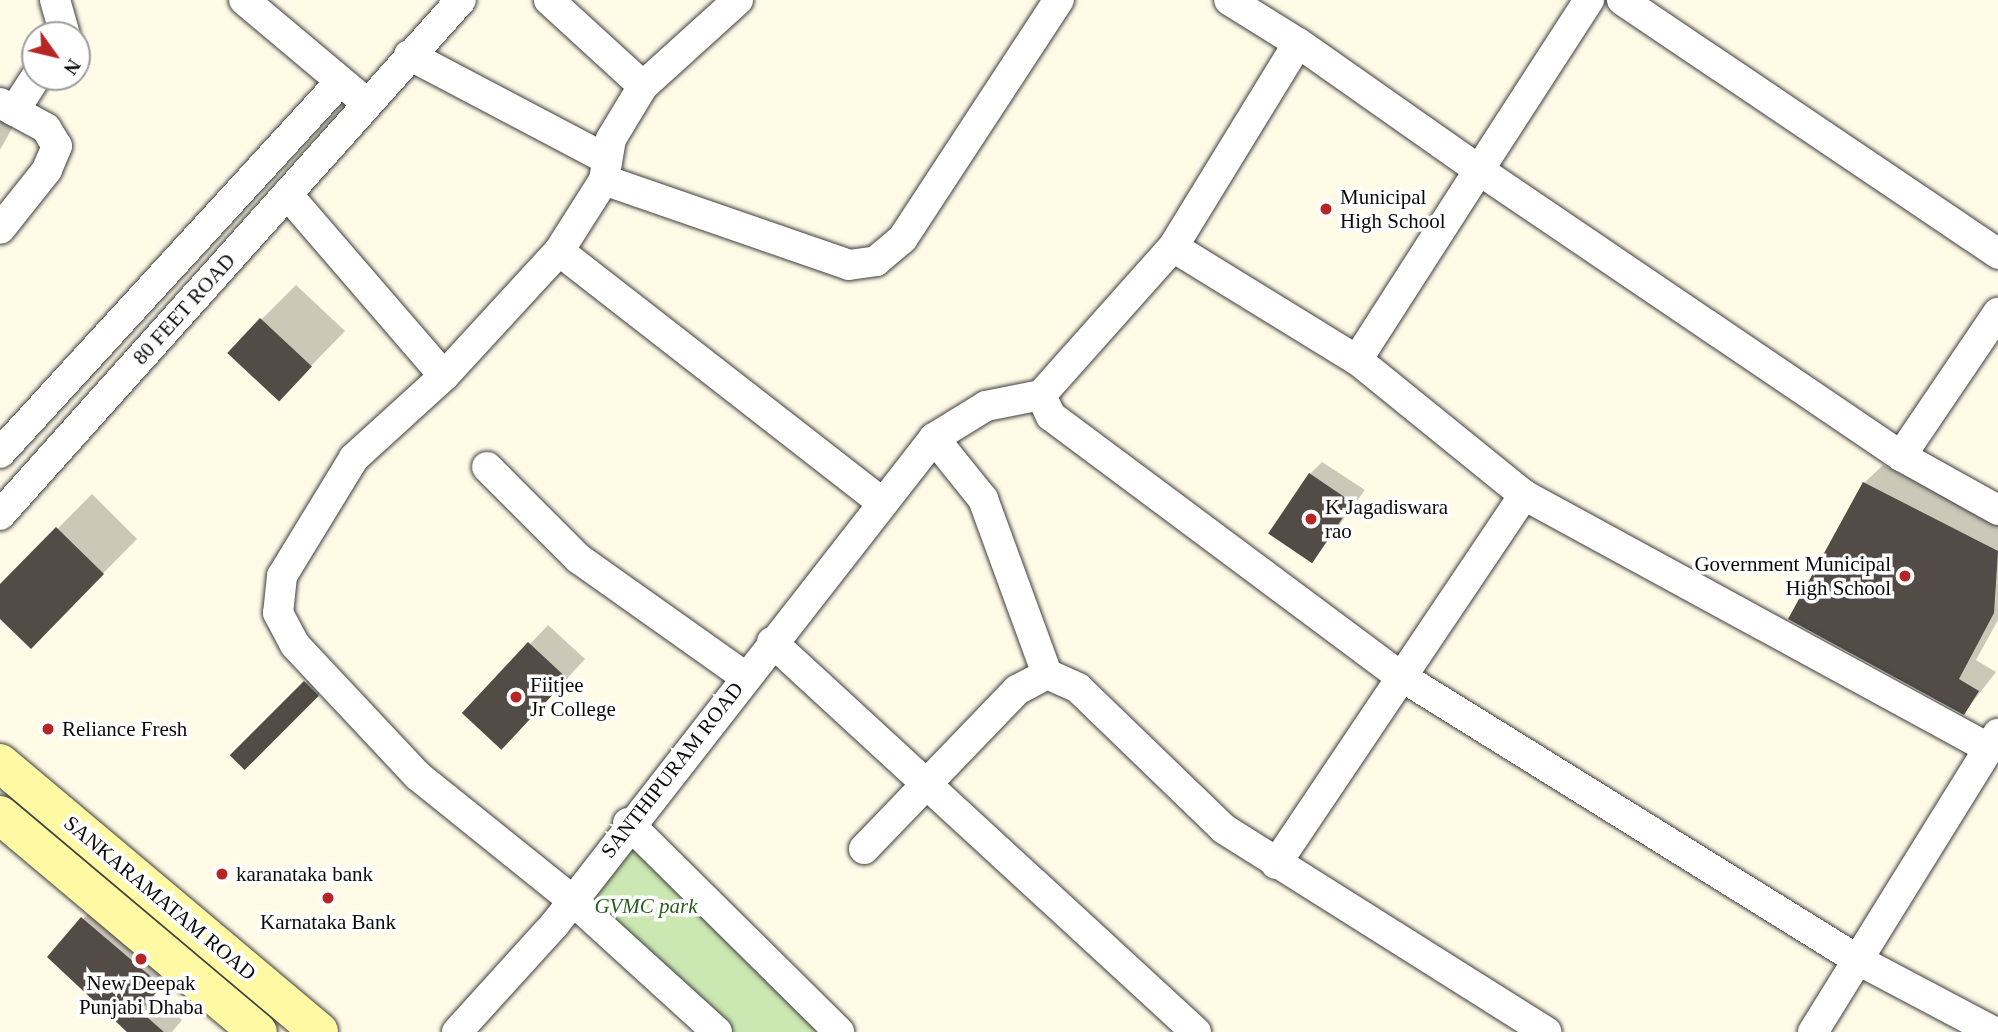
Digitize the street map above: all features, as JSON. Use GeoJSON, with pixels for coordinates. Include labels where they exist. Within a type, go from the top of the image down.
{"type":"FeatureCollection","features":[{"type":"Feature","properties":{"kind":"main road","name":"SANKARAMATAM ROAD"},"geometry":{"type":"LineString","coordinates":[[0,763],[319,1032]]}},
{"type":"Feature","properties":{"kind":"main road","name":"SANKARAMATAM ROAD"},"geometry":{"type":"LineString","coordinates":[[0,815],[258,1032]]}},
{"type":"Feature","properties":{"kind":"street"},"geometry":{"type":"LineString","coordinates":[[55,0],[61,21]]}},
{"type":"Feature","properties":{"kind":"street"},"geometry":{"type":"LineString","coordinates":[[244,0],[367,102]]}},
{"type":"Feature","properties":{"kind":"street","name":"80 FEET ROAD"},"geometry":{"type":"LineString","coordinates":[[0,515],[408,55],[461,0]]}},
{"type":"Feature","properties":{"kind":"street"},"geometry":{"type":"LineString","coordinates":[[717,1032],[572,900],[418,776],[295,645],[278,613],[282,576],[354,458],[444,376],[559,251],[604,169],[643,86],[738,0]]}},
{"type":"Feature","properties":{"kind":"street"},"geometry":{"type":"LineString","coordinates":[[408,55],[604,169],[849,265],[876,261],[903,238],[1059,0]]}},
{"type":"Feature","properties":{"kind":"street"},"geometry":{"type":"LineString","coordinates":[[1229,0],[1297,43],[1479,170],[1901,456],[1998,510]]}},
{"type":"Feature","properties":{"kind":"street"},"geometry":{"type":"LineString","coordinates":[[1357,360],[1589,0]]}},
{"type":"Feature","properties":{"kind":"street"},"geometry":{"type":"LineString","coordinates":[[1622,0],[1998,254]]}},
{"type":"Feature","properties":{"kind":"street"},"geometry":{"type":"LineString","coordinates":[[560,3],[643,86]]}},
{"type":"Feature","properties":{"kind":"street"},"geometry":{"type":"LineString","coordinates":[[1297,43],[1174,247],[1041,394],[986,406],[934,438],[983,499],[1047,674],[1078,688],[1224,829],[1546,1032]]}},
{"type":"Feature","properties":{"kind":"street","name":"80 FEET ROAD"},"geometry":{"type":"LineString","coordinates":[[0,453],[340,82]]}},
{"type":"Feature","properties":{"kind":"street"},"geometry":{"type":"LineString","coordinates":[[0,229],[47,170],[57,145],[46,128],[7,107],[22,91]]}},
{"type":"Feature","properties":{"kind":"street"},"geometry":{"type":"LineString","coordinates":[[287,194],[444,376]]}},
{"type":"Feature","properties":{"kind":"street"},"geometry":{"type":"LineString","coordinates":[[1174,247],[1357,360],[1524,495],[1994,741],[1812,1032]]}},
{"type":"Feature","properties":{"kind":"street"},"geometry":{"type":"LineString","coordinates":[[559,251],[883,503]]}},
{"type":"Feature","properties":{"kind":"street"},"geometry":{"type":"LineString","coordinates":[[1901,456],[1998,313]]}},
{"type":"Feature","properties":{"kind":"street"},"geometry":{"type":"LineString","coordinates":[[1041,394],[1051,416],[1399,675],[1858,960],[1994,1032]]}},
{"type":"Feature","properties":{"kind":"street","name":"SANTHIPURAM ROAD"},"geometry":{"type":"LineString","coordinates":[[457,1032],[572,900],[628,823],[934,438]]}},
{"type":"Feature","properties":{"kind":"street"},"geometry":{"type":"LineString","coordinates":[[486,467],[579,559],[744,676]]}},
{"type":"Feature","properties":{"kind":"street"},"geometry":{"type":"LineString","coordinates":[[1276,864],[1399,675],[1524,495]]}},
{"type":"Feature","properties":{"kind":"street"},"geometry":{"type":"LineString","coordinates":[[772,642],[925,789],[1196,1032]]}},
{"type":"Feature","properties":{"kind":"street"},"geometry":{"type":"LineString","coordinates":[[864,849],[925,789],[1017,690],[1047,674]]}},
{"type":"Feature","properties":{"kind":"street"},"geometry":{"type":"LineString","coordinates":[[628,823],[839,1032]]}},
{"type":"Feature","properties":{"kind":"green space","name":"GVMC park"},"geometry":{"type":"Polygon","coordinates":[[[628,823],[839,1032],[717,1032],[572,900],[628,823]]]}},
{"type":"Feature","properties":{"kind":"building"},"geometry":{"type":"Polygon","coordinates":[[[260,318],[312,366],[279,402],[227,353],[260,318]]]}},
{"type":"Feature","properties":{"kind":"building","name":"K Jagadiswara rao"},"geometry":{"type":"Polygon","coordinates":[[[1309,473],[1353,503],[1312,563],[1268,534],[1309,473]]]}},
{"type":"Feature","properties":{"kind":"building","name":"Government Municipal High School"},"geometry":{"type":"Polygon","coordinates":[[[1863,482],[1998,551],[1994,613],[1959,679],[1979,691],[1964,715],[1788,619],[1863,482]]]}},
{"type":"Feature","properties":{"kind":"building"},"geometry":{"type":"Polygon","coordinates":[[[56,527],[104,574],[31,649],[0,619],[0,584],[56,527]]]}},
{"type":"Feature","properties":{"kind":"building","name":"Fiitjee Jr College"},"geometry":{"type":"Polygon","coordinates":[[[528,642],[567,679],[501,750],[462,713],[528,642]]]}},
{"type":"Feature","properties":{"kind":"building"},"geometry":{"type":"Polygon","coordinates":[[[304,681],[319,696],[245,770],[230,755],[304,681]]]}},
{"type":"Feature","properties":{"kind":"building"},"geometry":{"type":"Polygon","coordinates":[[[81,917],[162,986],[140,1011],[164,1032],[127,1032],[47,957],[81,917]]]}},
{"type":"Feature","properties":{"kind":"place","name":"Municipal High School"},"geometry":{"type":"Point","coordinates":[1326,209]}},
{"type":"Feature","properties":{"kind":"place","name":"K Jagadiswara rao"},"geometry":{"type":"Point","coordinates":[1311,519]}},
{"type":"Feature","properties":{"kind":"place","name":"Government Municipal High School"},"geometry":{"type":"Point","coordinates":[1905,576]}},
{"type":"Feature","properties":{"kind":"place","name":"Fiitjee Jr College"},"geometry":{"type":"Point","coordinates":[516,697]}},
{"type":"Feature","properties":{"kind":"place","name":"Reliance Fresh"},"geometry":{"type":"Point","coordinates":[48,729]}},
{"type":"Feature","properties":{"kind":"place","name":"karanataka bank"},"geometry":{"type":"Point","coordinates":[222,874]}},
{"type":"Feature","properties":{"kind":"place","name":"Karnataka Bank"},"geometry":{"type":"Point","coordinates":[328,898]}},
{"type":"Feature","properties":{"kind":"place","name":"New Deepak Punjabi Dhaba"},"geometry":{"type":"Point","coordinates":[141,959]}}]}
